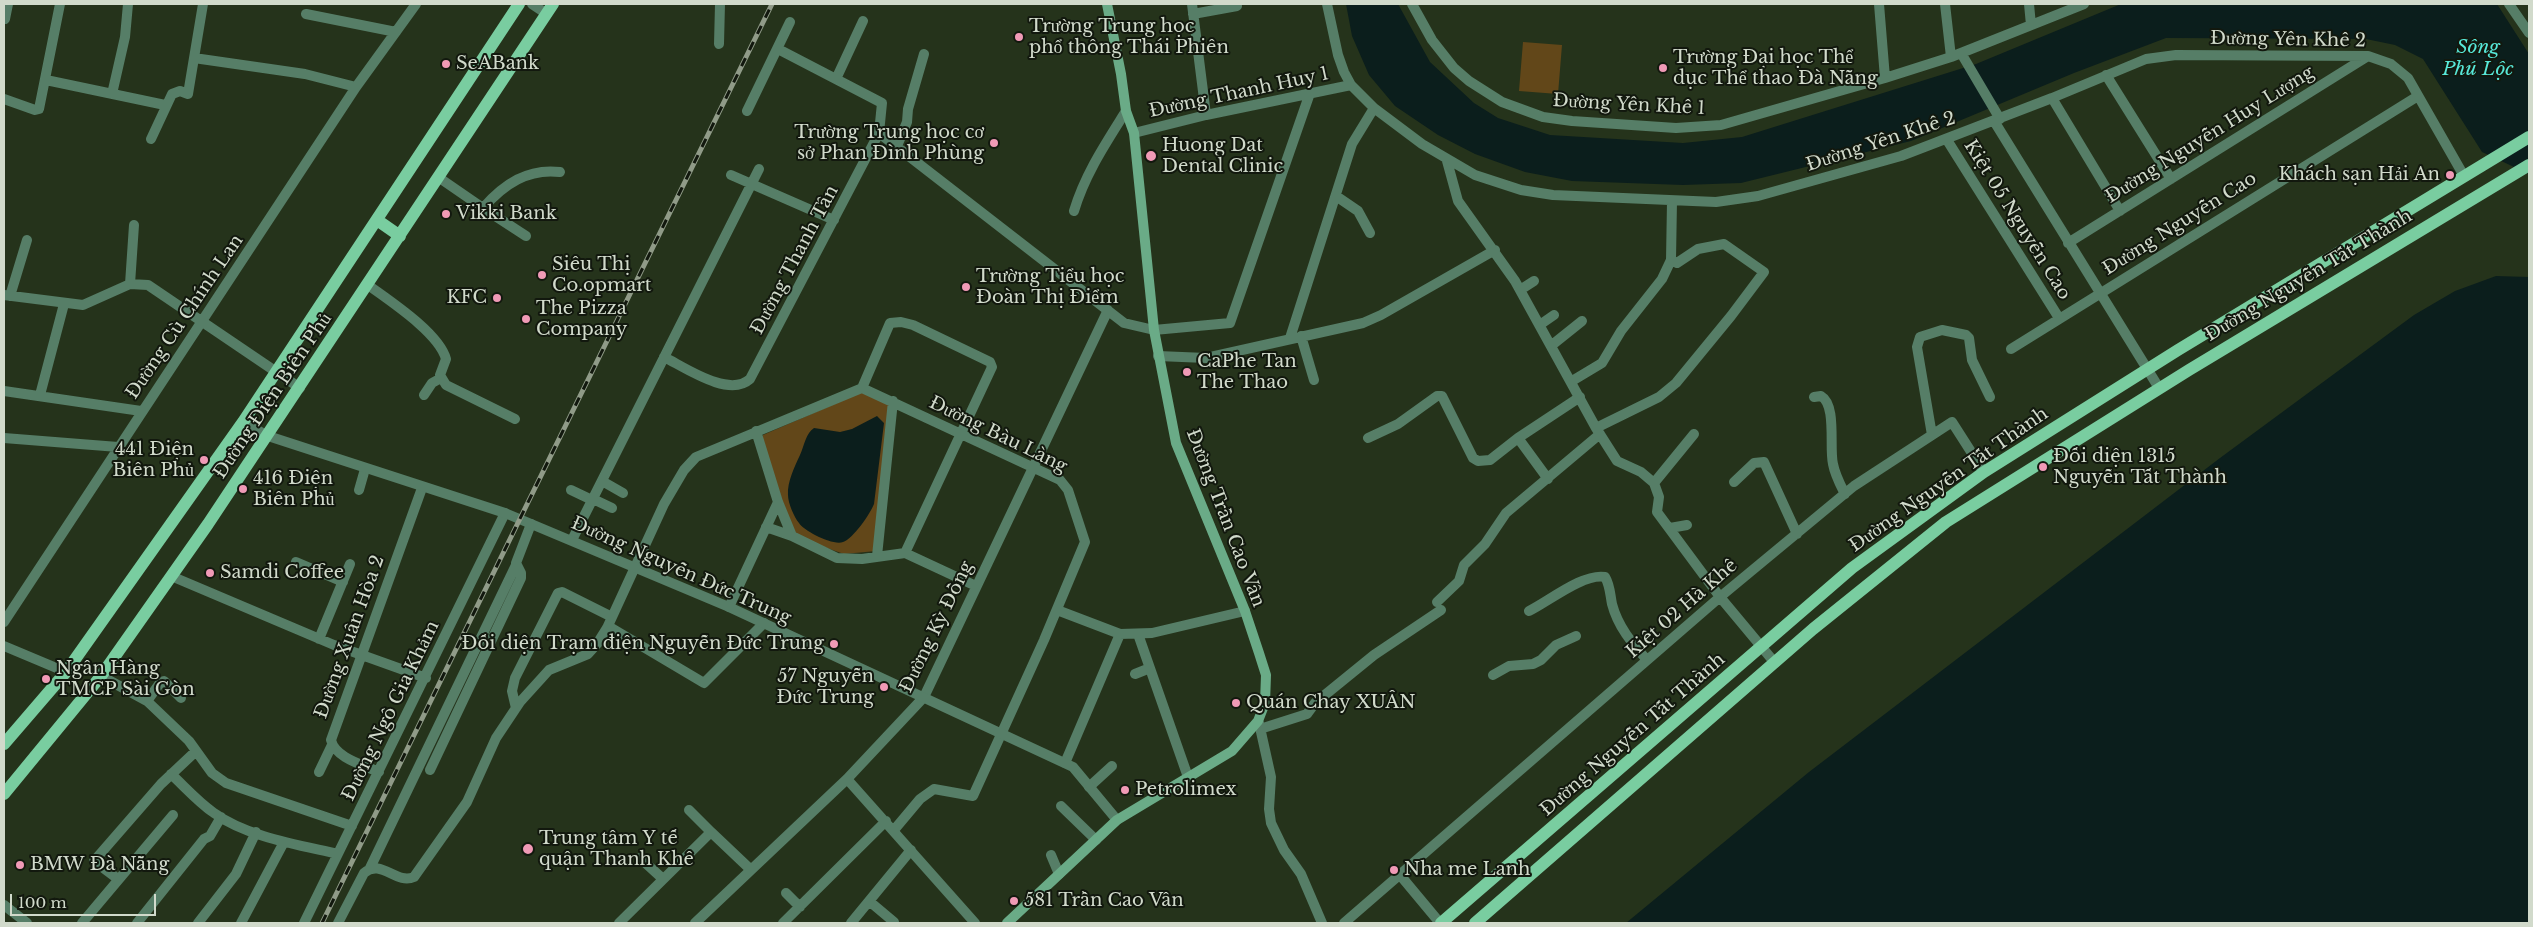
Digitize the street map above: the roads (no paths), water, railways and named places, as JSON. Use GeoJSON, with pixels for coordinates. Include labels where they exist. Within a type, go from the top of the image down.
{"type":"FeatureCollection","features":[{"type":"Feature","properties":{"kind":"main road","name":"Đường Điện Biên Phủ"},"geometry":{"type":"LineString","coordinates":[[4,744],[66,672],[243,422],[519,4]]}},
{"type":"Feature","properties":{"kind":"main road","name":"Đường Trần Cao Vân"},"geometry":{"type":"LineString","coordinates":[[1007,923],[1117,820],[1232,751],[1259,725],[1265,703],[1266,674],[1245,612],[1176,443],[1154,330],[1134,133],[1126,111],[1121,74],[1107,4]]}},
{"type":"Feature","properties":{"kind":"main road","name":"Đường Điện Biên Phủ"},"geometry":{"type":"LineString","coordinates":[[4,794],[101,676],[171,576],[268,436],[550,9]]}},
{"type":"Feature","properties":{"kind":"main road","name":"Đường Nguyễn Tất Thành"},"geometry":{"type":"LineString","coordinates":[[1440,923],[1852,568],[1984,472],[2147,370],[2529,137]]}},
{"type":"Feature","properties":{"kind":"main road","name":"Đường Nguyễn Tất Thành"},"geometry":{"type":"LineString","coordinates":[[1475,923],[1775,663],[1862,589],[1946,522],[2159,388],[2529,164]]}},
{"type":"Feature","properties":{"kind":"main road"},"geometry":{"type":"LineString","coordinates":[[377,220],[400,236]]}},
{"type":"Feature","properties":{"kind":"main road"},"geometry":{"type":"LineString","coordinates":[[1538,839],[1553,856]]}},
{"type":"Feature","properties":{"kind":"street"},"geometry":{"type":"LineString","coordinates":[[5,19],[8,4]]}},
{"type":"Feature","properties":{"kind":"street"},"geometry":{"type":"LineString","coordinates":[[4,99],[38,110],[46,80],[60,4]]}},
{"type":"Feature","properties":{"kind":"street"},"geometry":{"type":"LineString","coordinates":[[112,94],[125,36],[128,4]]}},
{"type":"Feature","properties":{"kind":"street"},"geometry":{"type":"LineString","coordinates":[[151,140],[165,105],[172,94],[180,92],[188,94],[203,4]]}},
{"type":"Feature","properties":{"kind":"street","name":"Đường Cù Chính Lan"},"geometry":{"type":"LineString","coordinates":[[4,622],[141,411],[356,87],[416,4]]}},
{"type":"Feature","properties":{"kind":"street"},"geometry":{"type":"LineString","coordinates":[[532,4],[550,9]]}},
{"type":"Feature","properties":{"kind":"street"},"geometry":{"type":"LineString","coordinates":[[718,44],[720,4]]}},
{"type":"Feature","properties":{"kind":"street","name":"Đường Yên Khê 2"},"geometry":{"type":"LineString","coordinates":[[1327,4],[1338,55],[1351,85],[1374,108],[1447,161],[1489,180],[1536,193],[1716,202],[1758,196],[1894,159],[2159,56],[2368,56],[2391,64],[2408,78],[2464,176]]}},
{"type":"Feature","properties":{"kind":"street","name":"Đường Yên Khê 1"},"geometry":{"type":"LineString","coordinates":[[1412,4],[1441,53],[1469,81],[1502,102],[1543,117],[1572,121],[1676,128],[1721,125],[1959,57],[2032,25],[2065,8],[2084,4]]}},
{"type":"Feature","properties":{"kind":"street"},"geometry":{"type":"LineString","coordinates":[[1879,4],[1885,78]]}},
{"type":"Feature","properties":{"kind":"street"},"geometry":{"type":"LineString","coordinates":[[1945,4],[1959,57],[1992,108],[1997,120],[2068,243],[2159,388]]}},
{"type":"Feature","properties":{"kind":"street"},"geometry":{"type":"LineString","coordinates":[[2029,4],[2032,25]]}},
{"type":"Feature","properties":{"kind":"street"},"geometry":{"type":"LineString","coordinates":[[2509,4],[2529,33]]}},
{"type":"Feature","properties":{"kind":"street"},"geometry":{"type":"LineString","coordinates":[[1206,115],[1192,9],[1237,6]]}},
{"type":"Feature","properties":{"kind":"street"},"geometry":{"type":"LineString","coordinates":[[306,14],[396,32]]}},
{"type":"Feature","properties":{"kind":"street"},"geometry":{"type":"LineString","coordinates":[[2520,19],[2529,14]]}},
{"type":"Feature","properties":{"kind":"street"},"geometry":{"type":"LineString","coordinates":[[836,79],[863,21]]}},
{"type":"Feature","properties":{"kind":"street"},"geometry":{"type":"LineString","coordinates":[[747,111],[790,22]]}},
{"type":"Feature","properties":{"kind":"street"},"geometry":{"type":"LineString","coordinates":[[778,48],[882,102],[879,133],[1124,323],[1154,330],[1230,323],[1310,94]]}},
{"type":"Feature","properties":{"kind":"street"},"geometry":{"type":"LineString","coordinates":[[897,146],[907,122],[908,109],[924,54]]}},
{"type":"Feature","properties":{"kind":"street","name":"Đường Nguyễn Huy Lượng"},"geometry":{"type":"LineString","coordinates":[[2068,243],[2368,56]]}},
{"type":"Feature","properties":{"kind":"street"},"geometry":{"type":"LineString","coordinates":[[194,58],[305,74],[356,87]]}},
{"type":"Feature","properties":{"kind":"street"},"geometry":{"type":"LineString","coordinates":[[2106,76],[2171,179]]}},
{"type":"Feature","properties":{"kind":"street"},"geometry":{"type":"LineString","coordinates":[[46,80],[165,105]]}},
{"type":"Feature","properties":{"kind":"street","name":"Đường Thanh Huy 1"},"geometry":{"type":"LineString","coordinates":[[1134,133],[1206,115],[1351,85]]}},
{"type":"Feature","properties":{"kind":"street","name":"Đường Nguyễn Cao"},"geometry":{"type":"LineString","coordinates":[[2011,349],[2418,96]]}},
{"type":"Feature","properties":{"kind":"street"},"geometry":{"type":"LineString","coordinates":[[2052,98],[2120,210]]}},
{"type":"Feature","properties":{"kind":"street"},"geometry":{"type":"LineString","coordinates":[[1314,380],[1296,337],[1352,144],[1374,108]]}},
{"type":"Feature","properties":{"kind":"street"},"geometry":{"type":"LineString","coordinates":[[1074,211],[1080,191],[1090,170],[1126,111]]}},
{"type":"Feature","properties":{"kind":"street","name":"Đường Thanh Tân"},"geometry":{"type":"LineString","coordinates":[[664,357],[718,383],[732,387],[745,384],[754,374],[879,133]]}},
{"type":"Feature","properties":{"kind":"street","name":"Kiệt 05 Nguyễn Cao"},"geometry":{"type":"LineString","coordinates":[[1947,140],[2059,318]]}},
{"type":"Feature","properties":{"kind":"street"},"geometry":{"type":"LineString","coordinates":[[1447,161],[1458,201],[1495,250],[1541,324],[1598,431],[1618,461],[1641,472],[1654,483],[1659,497],[1658,512],[1720,597],[1775,663]]}},
{"type":"Feature","properties":{"kind":"street"},"geometry":{"type":"LineString","coordinates":[[572,540],[759,169]]}},
{"type":"Feature","properties":{"kind":"street"},"geometry":{"type":"LineString","coordinates":[[483,208],[494,195],[517,179],[542,170],[560,172]]}},
{"type":"Feature","properties":{"kind":"street"},"geometry":{"type":"LineString","coordinates":[[731,175],[834,220]]}},
{"type":"Feature","properties":{"kind":"street"},"geometry":{"type":"LineString","coordinates":[[438,177],[526,236]]}},
{"type":"Feature","properties":{"kind":"street"},"geometry":{"type":"LineString","coordinates":[[1336,196],[1358,211],[1370,232]]}},
{"type":"Feature","properties":{"kind":"street"},"geometry":{"type":"LineString","coordinates":[[1572,382],[1602,363],[1621,331],[1662,279],[1671,260],[1672,201]]}},
{"type":"Feature","properties":{"kind":"street"},"geometry":{"type":"LineString","coordinates":[[130,284],[134,225]]}},
{"type":"Feature","properties":{"kind":"street"},"geometry":{"type":"LineString","coordinates":[[28,240],[7,295],[83,306],[130,284],[148,285],[300,388]]}},
{"type":"Feature","properties":{"kind":"street"},"geometry":{"type":"LineString","coordinates":[[1322,923],[1301,874],[1284,850],[1271,824],[1269,810],[1271,777],[1259,725],[1307,714],[1315,703],[1439,606],[1459,580],[1464,565],[1485,544],[1506,513],[1548,479],[1598,431],[1658,397],[1676,383],[1764,272],[1724,244],[1698,250],[1677,263],[1671,260]]}},
{"type":"Feature","properties":{"kind":"street"},"geometry":{"type":"LineString","coordinates":[[1158,356],[1206,358],[1346,327],[1381,315],[1495,250]]}},
{"type":"Feature","properties":{"kind":"street"},"geometry":{"type":"LineString","coordinates":[[1520,290],[1534,281]]}},
{"type":"Feature","properties":{"kind":"street"},"geometry":{"type":"LineString","coordinates":[[368,285],[408,315],[436,342],[446,359],[441,378]]}},
{"type":"Feature","properties":{"kind":"street"},"geometry":{"type":"LineString","coordinates":[[40,395],[64,304]]}},
{"type":"Feature","properties":{"kind":"street","name":"Đường Kỳ Đồng"},"geometry":{"type":"LineString","coordinates":[[696,923],[750,869],[847,779],[924,697],[1032,466],[1108,310]]}},
{"type":"Feature","properties":{"kind":"street"},"geometry":{"type":"LineString","coordinates":[[1541,324],[1554,316]]}},
{"type":"Feature","properties":{"kind":"street"},"geometry":{"type":"LineString","coordinates":[[1552,345],[1582,321]]}},
{"type":"Feature","properties":{"kind":"street"},"geometry":{"type":"LineString","coordinates":[[370,868],[378,868],[403,878],[414,877],[467,802],[496,738],[516,708],[549,670],[588,654],[597,644],[610,621],[664,504],[684,470],[696,457],[862,388],[890,323],[901,322],[912,325],[990,362],[992,367],[905,553]]}},
{"type":"Feature","properties":{"kind":"street"},"geometry":{"type":"LineString","coordinates":[[1932,435],[1917,347],[1920,337],[1942,330],[1966,335],[1969,338],[1972,360],[1990,397]]}},
{"type":"Feature","properties":{"kind":"street"},"geometry":{"type":"LineString","coordinates":[[424,395],[432,382],[441,378]]}},
{"type":"Feature","properties":{"kind":"street"},"geometry":{"type":"LineString","coordinates":[[441,378],[458,393],[515,420]]}},
{"type":"Feature","properties":{"kind":"street","name":"Đường Bàu Làng"},"geometry":{"type":"LineString","coordinates":[[862,388],[1032,466],[1065,484],[1084,535],[1084,549],[973,796],[934,789],[920,799],[894,830]]}},
{"type":"Feature","properties":{"kind":"street"},"geometry":{"type":"LineString","coordinates":[[4,391],[141,411]]}},
{"type":"Feature","properties":{"kind":"street"},"geometry":{"type":"LineString","coordinates":[[1368,438],[1398,424],[1437,396],[1442,396],[1473,458],[1478,461],[1490,460],[1518,438],[1580,397]]}},
{"type":"Feature","properties":{"kind":"street"},"geometry":{"type":"LineString","coordinates":[[1814,396],[1821,396],[1826,400],[1832,431],[1833,466],[1845,494]]}},
{"type":"Feature","properties":{"kind":"street"},"geometry":{"type":"LineString","coordinates":[[877,556],[893,401]]}},
{"type":"Feature","properties":{"kind":"street","name":"Đường Nguyễn Đức Trung"},"geometry":{"type":"LineString","coordinates":[[243,422],[268,436],[422,488],[505,513],[729,607],[1073,767],[1117,820]]}},
{"type":"Feature","properties":{"kind":"street","name":"Kiệt 02 Hà Khê"},"geometry":{"type":"LineString","coordinates":[[1344,923],[1720,597],[1845,494],[1952,422],[1984,472]]}},
{"type":"Feature","properties":{"kind":"street"},"geometry":{"type":"LineString","coordinates":[[756,431],[778,502],[792,536]]}},
{"type":"Feature","properties":{"kind":"street"},"geometry":{"type":"LineString","coordinates":[[1654,483],[1694,434]]}},
{"type":"Feature","properties":{"kind":"street"},"geometry":{"type":"LineString","coordinates":[[4,438],[118,447]]}},
{"type":"Feature","properties":{"kind":"street"},"geometry":{"type":"LineString","coordinates":[[1518,438],[1548,479]]}},
{"type":"Feature","properties":{"kind":"street"},"geometry":{"type":"LineString","coordinates":[[1734,482],[1754,463],[1764,462],[1797,534]]}},
{"type":"Feature","properties":{"kind":"street"},"geometry":{"type":"LineString","coordinates":[[359,490],[365,469]]}},
{"type":"Feature","properties":{"kind":"street"},"geometry":{"type":"LineString","coordinates":[[602,481],[624,493]]}},
{"type":"Feature","properties":{"kind":"street","name":"Đường Xuân Hòa 2"},"geometry":{"type":"LineString","coordinates":[[379,772],[342,755],[332,746],[330,740],[422,488]]}},
{"type":"Feature","properties":{"kind":"street"},"geometry":{"type":"LineString","coordinates":[[571,490],[612,508]]}},
{"type":"Feature","properties":{"kind":"street"},"geometry":{"type":"LineString","coordinates":[[729,607],[778,502]]}},
{"type":"Feature","properties":{"kind":"street","name":"Đường Ngô Gia Khảm"},"geometry":{"type":"LineString","coordinates":[[304,923],[426,678],[505,513]]}},
{"type":"Feature","properties":{"kind":"street"},"geometry":{"type":"LineString","coordinates":[[338,923],[364,873],[370,868],[516,565],[531,524]]}},
{"type":"Feature","properties":{"kind":"street"},"geometry":{"type":"LineString","coordinates":[[1670,528],[1687,525]]}},
{"type":"Feature","properties":{"kind":"street"},"geometry":{"type":"LineString","coordinates":[[766,526],[792,536],[837,558],[862,559],[905,553],[976,586]]}},
{"type":"Feature","properties":{"kind":"street"},"geometry":{"type":"LineString","coordinates":[[296,562],[343,582]]}},
{"type":"Feature","properties":{"kind":"street"},"geometry":{"type":"LineString","coordinates":[[319,639],[350,564]]}},
{"type":"Feature","properties":{"kind":"street"},"geometry":{"type":"LineString","coordinates":[[430,770],[521,578],[521,573],[516,565]]}},
{"type":"Feature","properties":{"kind":"street"},"geometry":{"type":"LineString","coordinates":[[171,576],[319,639],[426,678]]}},
{"type":"Feature","properties":{"kind":"street"},"geometry":{"type":"LineString","coordinates":[[1529,611],[1563,591],[1600,576],[1605,577],[1608,582],[1612,604],[1626,637],[1647,660]]}},
{"type":"Feature","properties":{"kind":"street"},"geometry":{"type":"LineString","coordinates":[[516,708],[512,691],[515,678],[558,593],[562,592],[610,621],[704,683],[764,623]]}},
{"type":"Feature","properties":{"kind":"street"},"geometry":{"type":"LineString","coordinates":[[1057,610],[1120,634],[1152,633],[1245,612]]}},
{"type":"Feature","properties":{"kind":"street"},"geometry":{"type":"LineString","coordinates":[[1065,763],[1120,634]]}},
{"type":"Feature","properties":{"kind":"street"},"geometry":{"type":"LineString","coordinates":[[1138,634],[1188,777]]}},
{"type":"Feature","properties":{"kind":"street"},"geometry":{"type":"LineString","coordinates":[[1493,675],[1509,666],[1532,664],[1541,660],[1556,645],[1576,636]]}},
{"type":"Feature","properties":{"kind":"street"},"geometry":{"type":"LineString","coordinates":[[4,646],[66,672]]}},
{"type":"Feature","properties":{"kind":"street"},"geometry":{"type":"LineString","coordinates":[[1135,674],[1150,668]]}},
{"type":"Feature","properties":{"kind":"street"},"geometry":{"type":"LineString","coordinates":[[101,676],[147,701],[189,742],[212,773],[226,783],[352,826]]}},
{"type":"Feature","properties":{"kind":"street"},"geometry":{"type":"LineString","coordinates":[[147,701],[160,682],[164,681],[181,698]]}},
{"type":"Feature","properties":{"kind":"street"},"geometry":{"type":"LineString","coordinates":[[319,772],[332,746]]}},
{"type":"Feature","properties":{"kind":"street"},"geometry":{"type":"LineString","coordinates":[[118,879],[94,861],[170,774],[195,752]]}},
{"type":"Feature","properties":{"kind":"street"},"geometry":{"type":"LineString","coordinates":[[1089,787],[1112,766]]}},
{"type":"Feature","properties":{"kind":"street"},"geometry":{"type":"LineString","coordinates":[[170,774],[214,813],[222,817],[284,842],[338,854]]}},
{"type":"Feature","properties":{"kind":"street"},"geometry":{"type":"LineString","coordinates":[[847,779],[975,923]]}},
{"type":"Feature","properties":{"kind":"street"},"geometry":{"type":"LineString","coordinates":[[1061,806],[1096,840]]}},
{"type":"Feature","properties":{"kind":"street"},"geometry":{"type":"LineString","coordinates":[[689,810],[750,869]]}},
{"type":"Feature","properties":{"kind":"street"},"geometry":{"type":"LineString","coordinates":[[82,923],[173,815]]}},
{"type":"Feature","properties":{"kind":"street"},"geometry":{"type":"LineString","coordinates":[[137,923],[204,839],[210,836],[222,817]]}},
{"type":"Feature","properties":{"kind":"street"},"geometry":{"type":"LineString","coordinates":[[783,923],[886,821]]}},
{"type":"Feature","properties":{"kind":"street"},"geometry":{"type":"LineString","coordinates":[[198,923],[236,874],[256,832]]}},
{"type":"Feature","properties":{"kind":"street"},"geometry":{"type":"LineString","coordinates":[[619,923],[711,832]]}},
{"type":"Feature","properties":{"kind":"street"},"geometry":{"type":"LineString","coordinates":[[242,923],[284,842]]}},
{"type":"Feature","properties":{"kind":"street"},"geometry":{"type":"LineString","coordinates":[[851,923],[910,850]]}},
{"type":"Feature","properties":{"kind":"street"},"geometry":{"type":"LineString","coordinates":[[1051,855],[1059,874]]}},
{"type":"Feature","properties":{"kind":"street"},"geometry":{"type":"LineString","coordinates":[[640,858],[663,879]]}},
{"type":"Feature","properties":{"kind":"street"},"geometry":{"type":"LineString","coordinates":[[1400,875],[1440,923]]}},
{"type":"Feature","properties":{"kind":"street"},"geometry":{"type":"LineString","coordinates":[[786,893],[800,907]]}},
{"type":"Feature","properties":{"kind":"street"},"geometry":{"type":"LineString","coordinates":[[869,900],[893,922]]}},
{"type":"Feature","properties":{"kind":"street"},"geometry":{"type":"LineString","coordinates":[[4,905],[27,923]]}},
{"type":"Feature","properties":{"kind":"water","name":"Sông Phú Lộc"},"geometry":{"type":"Polygon","coordinates":[[[1346,4],[1398,4],[1430,62],[1474,103],[1498,118],[1550,135],[1683,143],[1742,137],[1976,64],[2121,4],[2497,4],[2529,54],[2529,174],[2482,152],[2423,59],[2395,45],[2366,39],[2166,38],[2074,73],[1911,141],[1741,183],[1683,185],[1572,181],[1525,172],[1475,154],[1438,135],[1395,106],[1369,75],[1352,36],[1346,4]]]}},
{"type":"Feature","properties":{"kind":"water"},"geometry":{"type":"Polygon","coordinates":[[[2496,276],[2529,277],[2529,923],[1626,923],[1809,772],[2220,458],[2414,315],[2455,291],[2496,276]]]}},
{"type":"Feature","properties":{"kind":"water"},"geometry":{"type":"Polygon","coordinates":[[[877,416],[884,423],[874,504],[861,526],[847,540],[838,543],[819,537],[799,523],[788,498],[790,480],[807,436],[814,428],[840,432],[852,429],[877,416]]]}},
{"type":"Feature","properties":{"kind":"railway"},"geometry":{"type":"LineString","coordinates":[[322,923],[772,4]]}},
{"type":"Feature","properties":{"kind":"place","name":"Trường Trung học phổ thông Thái Phiên"},"geometry":{"type":"Point","coordinates":[1019,37]}},
{"type":"Feature","properties":{"kind":"place","name":"SeABank"},"geometry":{"type":"Point","coordinates":[446,64]}},
{"type":"Feature","properties":{"kind":"place","name":"Trường Đại học Thể dục Thể thao Đà Nẵng"},"geometry":{"type":"Point","coordinates":[1663,68]}},
{"type":"Feature","properties":{"kind":"place","name":"Trường Trung học cơ sở Phan Đình Phùng"},"geometry":{"type":"Point","coordinates":[994,143]}},
{"type":"Feature","properties":{"kind":"place","name":"Huong Dat Dental Clinic"},"geometry":{"type":"Point","coordinates":[1151,156]}},
{"type":"Feature","properties":{"kind":"place","name":"Khách sạn Hải An"},"geometry":{"type":"Point","coordinates":[2450,175]}},
{"type":"Feature","properties":{"kind":"place","name":"Vikki Bank"},"geometry":{"type":"Point","coordinates":[446,214]}},
{"type":"Feature","properties":{"kind":"place","name":"Siêu Thị Co.opmart"},"geometry":{"type":"Point","coordinates":[542,275]}},
{"type":"Feature","properties":{"kind":"place","name":"Trường Tiểu học Đoàn Thị Điểm"},"geometry":{"type":"Point","coordinates":[966,287]}},
{"type":"Feature","properties":{"kind":"place","name":"KFC"},"geometry":{"type":"Point","coordinates":[497,298]}},
{"type":"Feature","properties":{"kind":"place","name":"The Pizza Company"},"geometry":{"type":"Point","coordinates":[526,319]}},
{"type":"Feature","properties":{"kind":"place","name":"CaPhe Tan The Thao"},"geometry":{"type":"Point","coordinates":[1187,372]}},
{"type":"Feature","properties":{"kind":"place","name":"441 Điện Biên Phủ"},"geometry":{"type":"Point","coordinates":[204,460]}},
{"type":"Feature","properties":{"kind":"place","name":"Đối diện 1315 Nguyễn Tất Thành"},"geometry":{"type":"Point","coordinates":[2043,467]}},
{"type":"Feature","properties":{"kind":"place","name":"416 Điện Biên Phủ"},"geometry":{"type":"Point","coordinates":[243,489]}},
{"type":"Feature","properties":{"kind":"place","name":"Samdi Coffee"},"geometry":{"type":"Point","coordinates":[210,573]}},
{"type":"Feature","properties":{"kind":"place","name":"Đối diện Trạm điện Nguyễn Đức Trung"},"geometry":{"type":"Point","coordinates":[834,644]}},
{"type":"Feature","properties":{"kind":"place","name":"Ngân Hàng TMCP Sài Gòn"},"geometry":{"type":"Point","coordinates":[46,679]}},
{"type":"Feature","properties":{"kind":"place","name":"57 Nguyễn Đức Trung"},"geometry":{"type":"Point","coordinates":[884,687]}},
{"type":"Feature","properties":{"kind":"place","name":"Quán Chay XUÂN"},"geometry":{"type":"Point","coordinates":[1236,703]}},
{"type":"Feature","properties":{"kind":"place","name":"Petrolimex"},"geometry":{"type":"Point","coordinates":[1125,790]}},
{"type":"Feature","properties":{"kind":"place","name":"Trung tâm Y tế quận Thanh Khê"},"geometry":{"type":"Point","coordinates":[528,849]}},
{"type":"Feature","properties":{"kind":"place","name":"BMW Đà Nẵng"},"geometry":{"type":"Point","coordinates":[20,865]}},
{"type":"Feature","properties":{"kind":"place","name":"Nha me Lanh"},"geometry":{"type":"Point","coordinates":[1394,870]}},
{"type":"Feature","properties":{"kind":"place","name":"581 Trần Cao Vân"},"geometry":{"type":"Point","coordinates":[1014,901]}}]}
